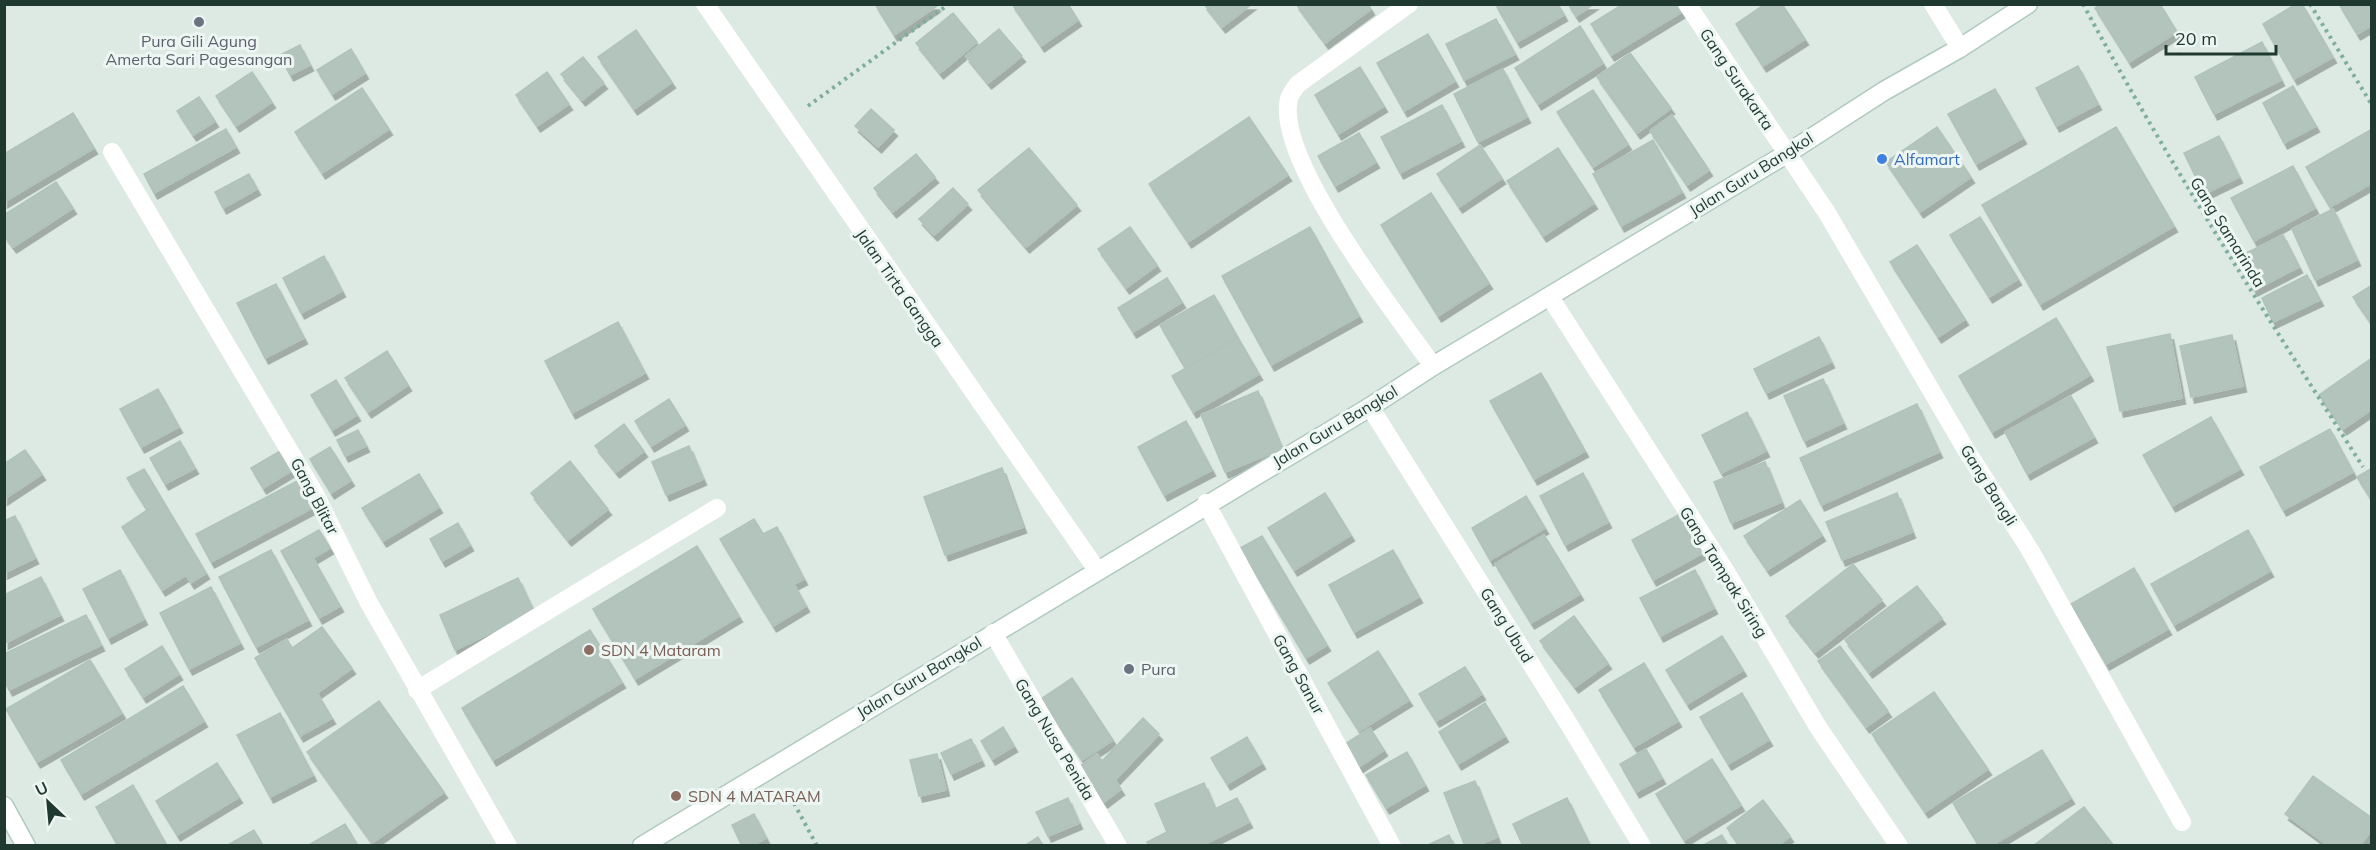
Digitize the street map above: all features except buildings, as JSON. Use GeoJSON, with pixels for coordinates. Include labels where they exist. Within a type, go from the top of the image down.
{"type":"FeatureCollection","features":[{"type":"Feature","properties":{"kind":"street","name":"Jalan Tirta Gangga"},"geometry":{"type":"LineString","coordinates":[[705,4],[1097,570]]}},
{"type":"Feature","properties":{"kind":"street"},"geometry":{"type":"LineString","coordinates":[[1409,4],[1298,84],[1288,98],[1288,121],[1297,152],[1327,215],[1433,366]]}},
{"type":"Feature","properties":{"kind":"street","name":"Gang Surakarta"},"geometry":{"type":"LineString","coordinates":[[1687,4],[1788,153]]}},
{"type":"Feature","properties":{"kind":"street"},"geometry":{"type":"LineString","coordinates":[[1933,4],[1960,48]]}},
{"type":"Feature","properties":{"kind":"street","name":"Jalan Guru Bangkol"},"geometry":{"type":"LineString","coordinates":[[642,846],[1206,503],[1370,407],[1433,366],[1788,153],[1884,91],[1960,48],[2028,4]]}},
{"type":"Feature","properties":{"kind":"street","name":"Gang Blitar"},"geometry":{"type":"LineString","coordinates":[[112,152],[314,492],[369,603],[508,846]]}},
{"type":"Feature","properties":{"kind":"street","name":"Gang Bangli"},"geometry":{"type":"LineString","coordinates":[[1788,153],[1827,213],[1965,448],[2030,550],[2182,822]]}},
{"type":"Feature","properties":{"kind":"street","name":"Gang Tampak Siring"},"geometry":{"type":"LineString","coordinates":[[1550,297],[1725,570],[1818,727],[1899,846]]}},
{"type":"Feature","properties":{"kind":"street","name":"Gang Ubud"},"geometry":{"type":"LineString","coordinates":[[1370,407],[1570,726],[1642,846]]}},
{"type":"Feature","properties":{"kind":"street","name":"Gang Sanur"},"geometry":{"type":"LineString","coordinates":[[1206,503],[1392,846]]}},
{"type":"Feature","properties":{"kind":"street"},"geometry":{"type":"LineString","coordinates":[[417,690],[717,508]]}},
{"type":"Feature","properties":{"kind":"street","name":"Gang Nusa Penida"},"geometry":{"type":"LineString","coordinates":[[993,633],[1118,846]]}},
{"type":"Feature","properties":{"kind":"street"},"geometry":{"type":"LineString","coordinates":[[4,806],[26,846]]}},
{"type":"Feature","properties":{"kind":"path"},"geometry":{"type":"LineString","coordinates":[[785,122],[949,4]]}},
{"type":"Feature","properties":{"kind":"path","name":"Gang Samarinda"},"geometry":{"type":"LineString","coordinates":[[2083,4],[2133,98],[2212,230],[2363,467]]}},
{"type":"Feature","properties":{"kind":"path"},"geometry":{"type":"LineString","coordinates":[[2310,4],[2372,105]]}},
{"type":"Feature","properties":{"kind":"path"},"geometry":{"type":"LineString","coordinates":[[774,765],[817,846]]}},
{"type":"Feature","properties":{"kind":"place","name":"Pura Gili Agung Amerta Sari Pagesangan"},"geometry":{"type":"Point","coordinates":[199,22]}},
{"type":"Feature","properties":{"kind":"place","name":"Alfamart"},"geometry":{"type":"Point","coordinates":[1882,159]}},
{"type":"Feature","properties":{"kind":"place","name":"SDN 4 Mataram"},"geometry":{"type":"Point","coordinates":[589,650]}},
{"type":"Feature","properties":{"kind":"place","name":"Pura"},"geometry":{"type":"Point","coordinates":[1129,669]}},
{"type":"Feature","properties":{"kind":"place","name":"SDN 4 MATARAM"},"geometry":{"type":"Point","coordinates":[676,796]}}]}
